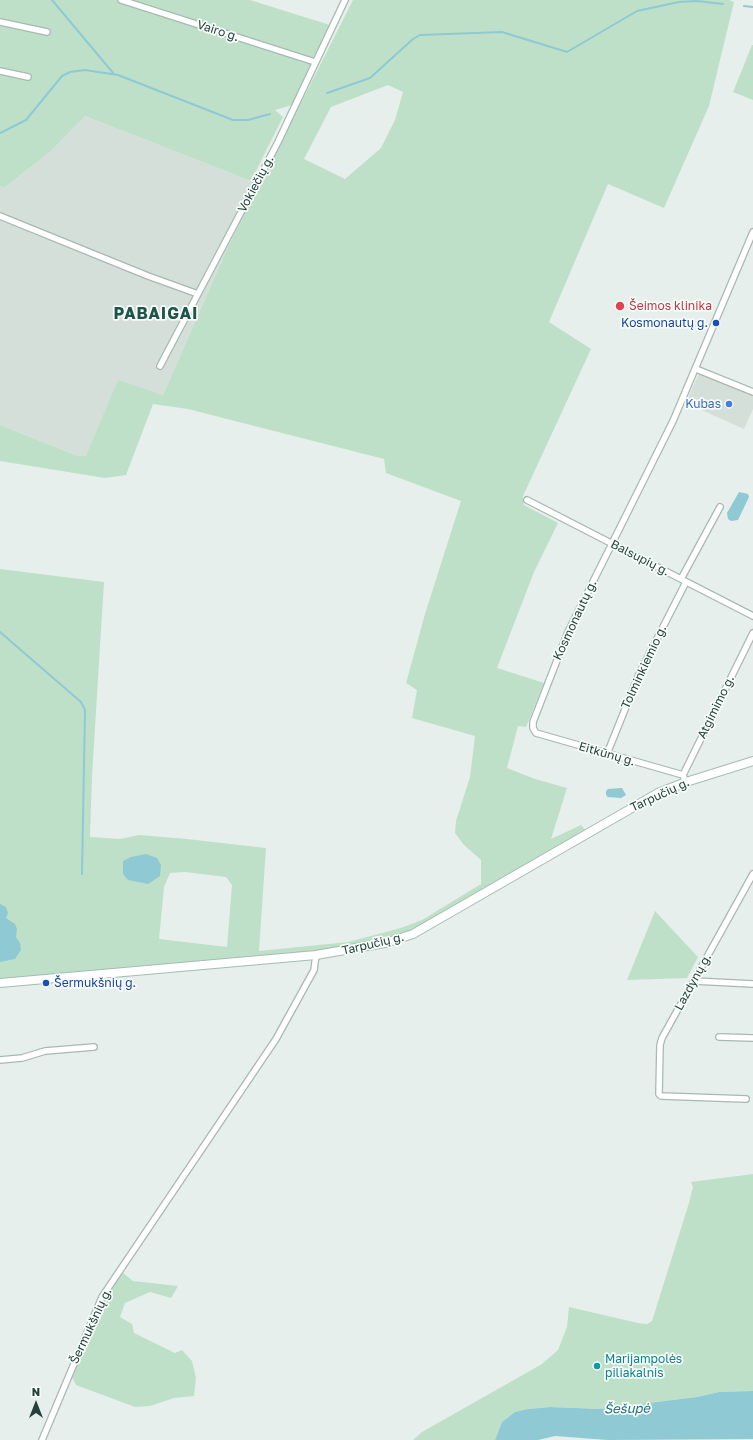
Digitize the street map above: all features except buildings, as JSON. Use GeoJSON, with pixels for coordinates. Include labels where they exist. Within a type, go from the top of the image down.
{"type":"FeatureCollection","features":[{"type":"Feature","properties":{"kind":"main road","name":"Tarpučių g."},"geometry":{"type":"LineString","coordinates":[[0,983],[316,956],[385,943],[412,934],[633,806],[684,779],[753,761]]}},
{"type":"Feature","properties":{"kind":"street","name":"Vairo g."},"geometry":{"type":"LineString","coordinates":[[121,0],[316,62]]}},
{"type":"Feature","properties":{"kind":"street","name":"Vokiečių g."},"geometry":{"type":"LineString","coordinates":[[160,366],[278,142],[345,0]]}},
{"type":"Feature","properties":{"kind":"street"},"geometry":{"type":"LineString","coordinates":[[0,22],[47,32]]}},
{"type":"Feature","properties":{"kind":"street"},"geometry":{"type":"LineString","coordinates":[[0,71],[28,77]]}},
{"type":"Feature","properties":{"kind":"street"},"geometry":{"type":"LineString","coordinates":[[0,216],[148,276],[198,294]]}},
{"type":"Feature","properties":{"kind":"street","name":"Kosmonautų g."},"geometry":{"type":"LineString","coordinates":[[533,728],[534,716],[568,632],[672,421],[696,369],[753,232]]}},
{"type":"Feature","properties":{"kind":"street"},"geometry":{"type":"LineString","coordinates":[[696,369],[753,392]]}},
{"type":"Feature","properties":{"kind":"street","name":"Balsupių g."},"geometry":{"type":"LineString","coordinates":[[526,500],[753,616]]}},
{"type":"Feature","properties":{"kind":"street","name":"Tolminkiemio g."},"geometry":{"type":"LineString","coordinates":[[607,754],[640,672],[683,580],[720,507]]}},
{"type":"Feature","properties":{"kind":"street","name":"Atgimimo g."},"geometry":{"type":"LineString","coordinates":[[684,779],[753,633]]}},
{"type":"Feature","properties":{"kind":"street","name":"Eitkūnų g."},"geometry":{"type":"LineString","coordinates":[[533,728],[536,733],[684,779]]}},
{"type":"Feature","properties":{"kind":"street","name":"Lazdynų g."},"geometry":{"type":"LineString","coordinates":[[746,1099],[661,1096],[660,1073],[662,1038],[753,874]]}},
{"type":"Feature","properties":{"kind":"street","name":"Šermukšnių g."},"geometry":{"type":"LineString","coordinates":[[42,1440],[102,1297],[276,1039],[314,970],[316,956]]}},
{"type":"Feature","properties":{"kind":"street"},"geometry":{"type":"LineString","coordinates":[[694,981],[753,984]]}},
{"type":"Feature","properties":{"kind":"street"},"geometry":{"type":"LineString","coordinates":[[719,1037],[753,1038]]}},
{"type":"Feature","properties":{"kind":"street"},"geometry":{"type":"LineString","coordinates":[[0,1060],[22,1058],[45,1051],[94,1047]]}},
{"type":"Feature","properties":{"kind":"shaded area"},"geometry":{"type":"Polygon","coordinates":[[[85,116],[251,181],[260,186],[227,249],[163,395],[118,381],[87,456],[78,456],[0,425],[0,186],[4,188],[51,151],[85,116]]]}},
{"type":"Feature","properties":{"kind":"shaded area"},"geometry":{"type":"Polygon","coordinates":[[[699,373],[753,396],[753,409],[744,429],[686,403],[699,373]]]}},
{"type":"Feature","properties":{"kind":"green space"},"geometry":{"type":"Polygon","coordinates":[[[0,0],[250,0],[333,26],[295,104],[275,110],[283,117],[251,181],[85,116],[51,151],[4,188],[0,186],[0,0]]]}},
{"type":"Feature","properties":{"kind":"green space"},"geometry":{"type":"Polygon","coordinates":[[[353,0],[729,0],[734,2],[709,106],[664,208],[608,184],[549,322],[591,349],[523,496],[524,505],[558,523],[534,572],[497,668],[544,683],[526,727],[518,726],[507,768],[535,779],[567,788],[551,839],[581,825],[585,830],[420,927],[400,936],[343,949],[0,980],[0,569],[104,582],[92,776],[90,837],[120,839],[139,835],[266,848],[259,951],[348,942],[401,928],[422,920],[481,884],[481,860],[463,844],[455,833],[456,821],[470,777],[475,736],[412,718],[417,690],[406,683],[425,614],[461,501],[386,473],[384,459],[188,409],[153,404],[126,475],[105,478],[0,461],[0,425],[78,456],[86,456],[118,380],[163,395],[227,249],[353,0]],[[388,85],[331,107],[304,159],[345,179],[381,148],[395,120],[403,92],[388,85]],[[185,872],[170,873],[164,887],[159,939],[227,947],[232,885],[226,877],[185,872]]]}},
{"type":"Feature","properties":{"kind":"green space"},"geometry":{"type":"Polygon","coordinates":[[[753,45],[753,100],[733,92],[753,45]]]}},
{"type":"Feature","properties":{"kind":"green space"},"geometry":{"type":"Polygon","coordinates":[[[655,911],[698,957],[687,978],[627,980],[655,911]]]}},
{"type":"Feature","properties":{"kind":"green space"},"geometry":{"type":"Polygon","coordinates":[[[753,1174],[753,1391],[719,1392],[697,1397],[600,1409],[550,1407],[528,1409],[515,1412],[502,1422],[495,1440],[413,1440],[422,1432],[542,1364],[558,1350],[567,1327],[569,1307],[638,1323],[647,1324],[652,1321],[689,1203],[693,1187],[691,1182],[753,1174]]]}},
{"type":"Feature","properties":{"kind":"green space"},"geometry":{"type":"Polygon","coordinates":[[[122,1272],[133,1281],[178,1286],[171,1298],[150,1292],[125,1303],[120,1317],[132,1324],[134,1333],[175,1353],[182,1350],[192,1361],[196,1378],[194,1396],[174,1398],[150,1406],[135,1407],[76,1385],[72,1377],[106,1295],[122,1272]]]}},
{"type":"Feature","properties":{"kind":"water"},"geometry":{"type":"Polygon","coordinates":[[[739,492],[748,494],[749,497],[738,520],[731,521],[728,519],[727,513],[739,492]]]}},
{"type":"Feature","properties":{"kind":"water"},"geometry":{"type":"Polygon","coordinates":[[[622,788],[626,795],[621,798],[608,797],[606,795],[606,791],[608,789],[622,788]]]}},
{"type":"Feature","properties":{"kind":"water"},"geometry":{"type":"Polygon","coordinates":[[[146,854],[157,858],[161,865],[160,876],[148,884],[128,880],[123,874],[123,861],[131,857],[146,854]]]}},
{"type":"Feature","properties":{"kind":"water"},"geometry":{"type":"Polygon","coordinates":[[[0,904],[6,907],[8,913],[6,918],[15,924],[17,929],[16,937],[20,943],[21,950],[15,959],[0,962],[0,904]]]}},
{"type":"Feature","properties":{"kind":"water","name":"Šešupė"},"geometry":{"type":"Polygon","coordinates":[[[753,1391],[753,1439],[608,1440],[555,1436],[538,1440],[495,1440],[502,1422],[515,1412],[528,1409],[550,1407],[600,1409],[697,1397],[719,1392],[753,1391]]]}},
{"type":"Feature","properties":{"kind":"waterway"},"geometry":{"type":"LineString","coordinates":[[52,0],[114,74]]}},
{"type":"Feature","properties":{"kind":"waterway"},"geometry":{"type":"LineString","coordinates":[[327,93],[370,78],[413,39],[420,35],[502,32],[567,52],[637,11],[679,2],[697,1],[723,4]]}},
{"type":"Feature","properties":{"kind":"waterway"},"geometry":{"type":"LineString","coordinates":[[744,6],[753,7]]}},
{"type":"Feature","properties":{"kind":"waterway"},"geometry":{"type":"LineString","coordinates":[[0,133],[26,120],[62,76],[70,72],[85,70],[118,75],[233,120],[248,120],[270,114]]}},
{"type":"Feature","properties":{"kind":"waterway"},"geometry":{"type":"LineString","coordinates":[[0,632],[81,702],[85,710],[82,874]]}},
{"type":"Feature","properties":{"kind":"place","name":"Šeimos klinika"},"geometry":{"type":"Point","coordinates":[620,306]}},
{"type":"Feature","properties":{"kind":"place","name":"Kosmonautų g."},"geometry":{"type":"Point","coordinates":[716,323]}},
{"type":"Feature","properties":{"kind":"place","name":"Kubas"},"geometry":{"type":"Point","coordinates":[729,404]}},
{"type":"Feature","properties":{"kind":"place","name":"Šermukšnių g."},"geometry":{"type":"Point","coordinates":[46,983]}},
{"type":"Feature","properties":{"kind":"place","name":"Marijampolės piliakalnis"},"geometry":{"type":"Point","coordinates":[597,1366]}},
{"type":"Feature","properties":{"kind":"district","name":"PABAIGAI"},"geometry":{"type":"Point","coordinates":[156,314]}}]}
